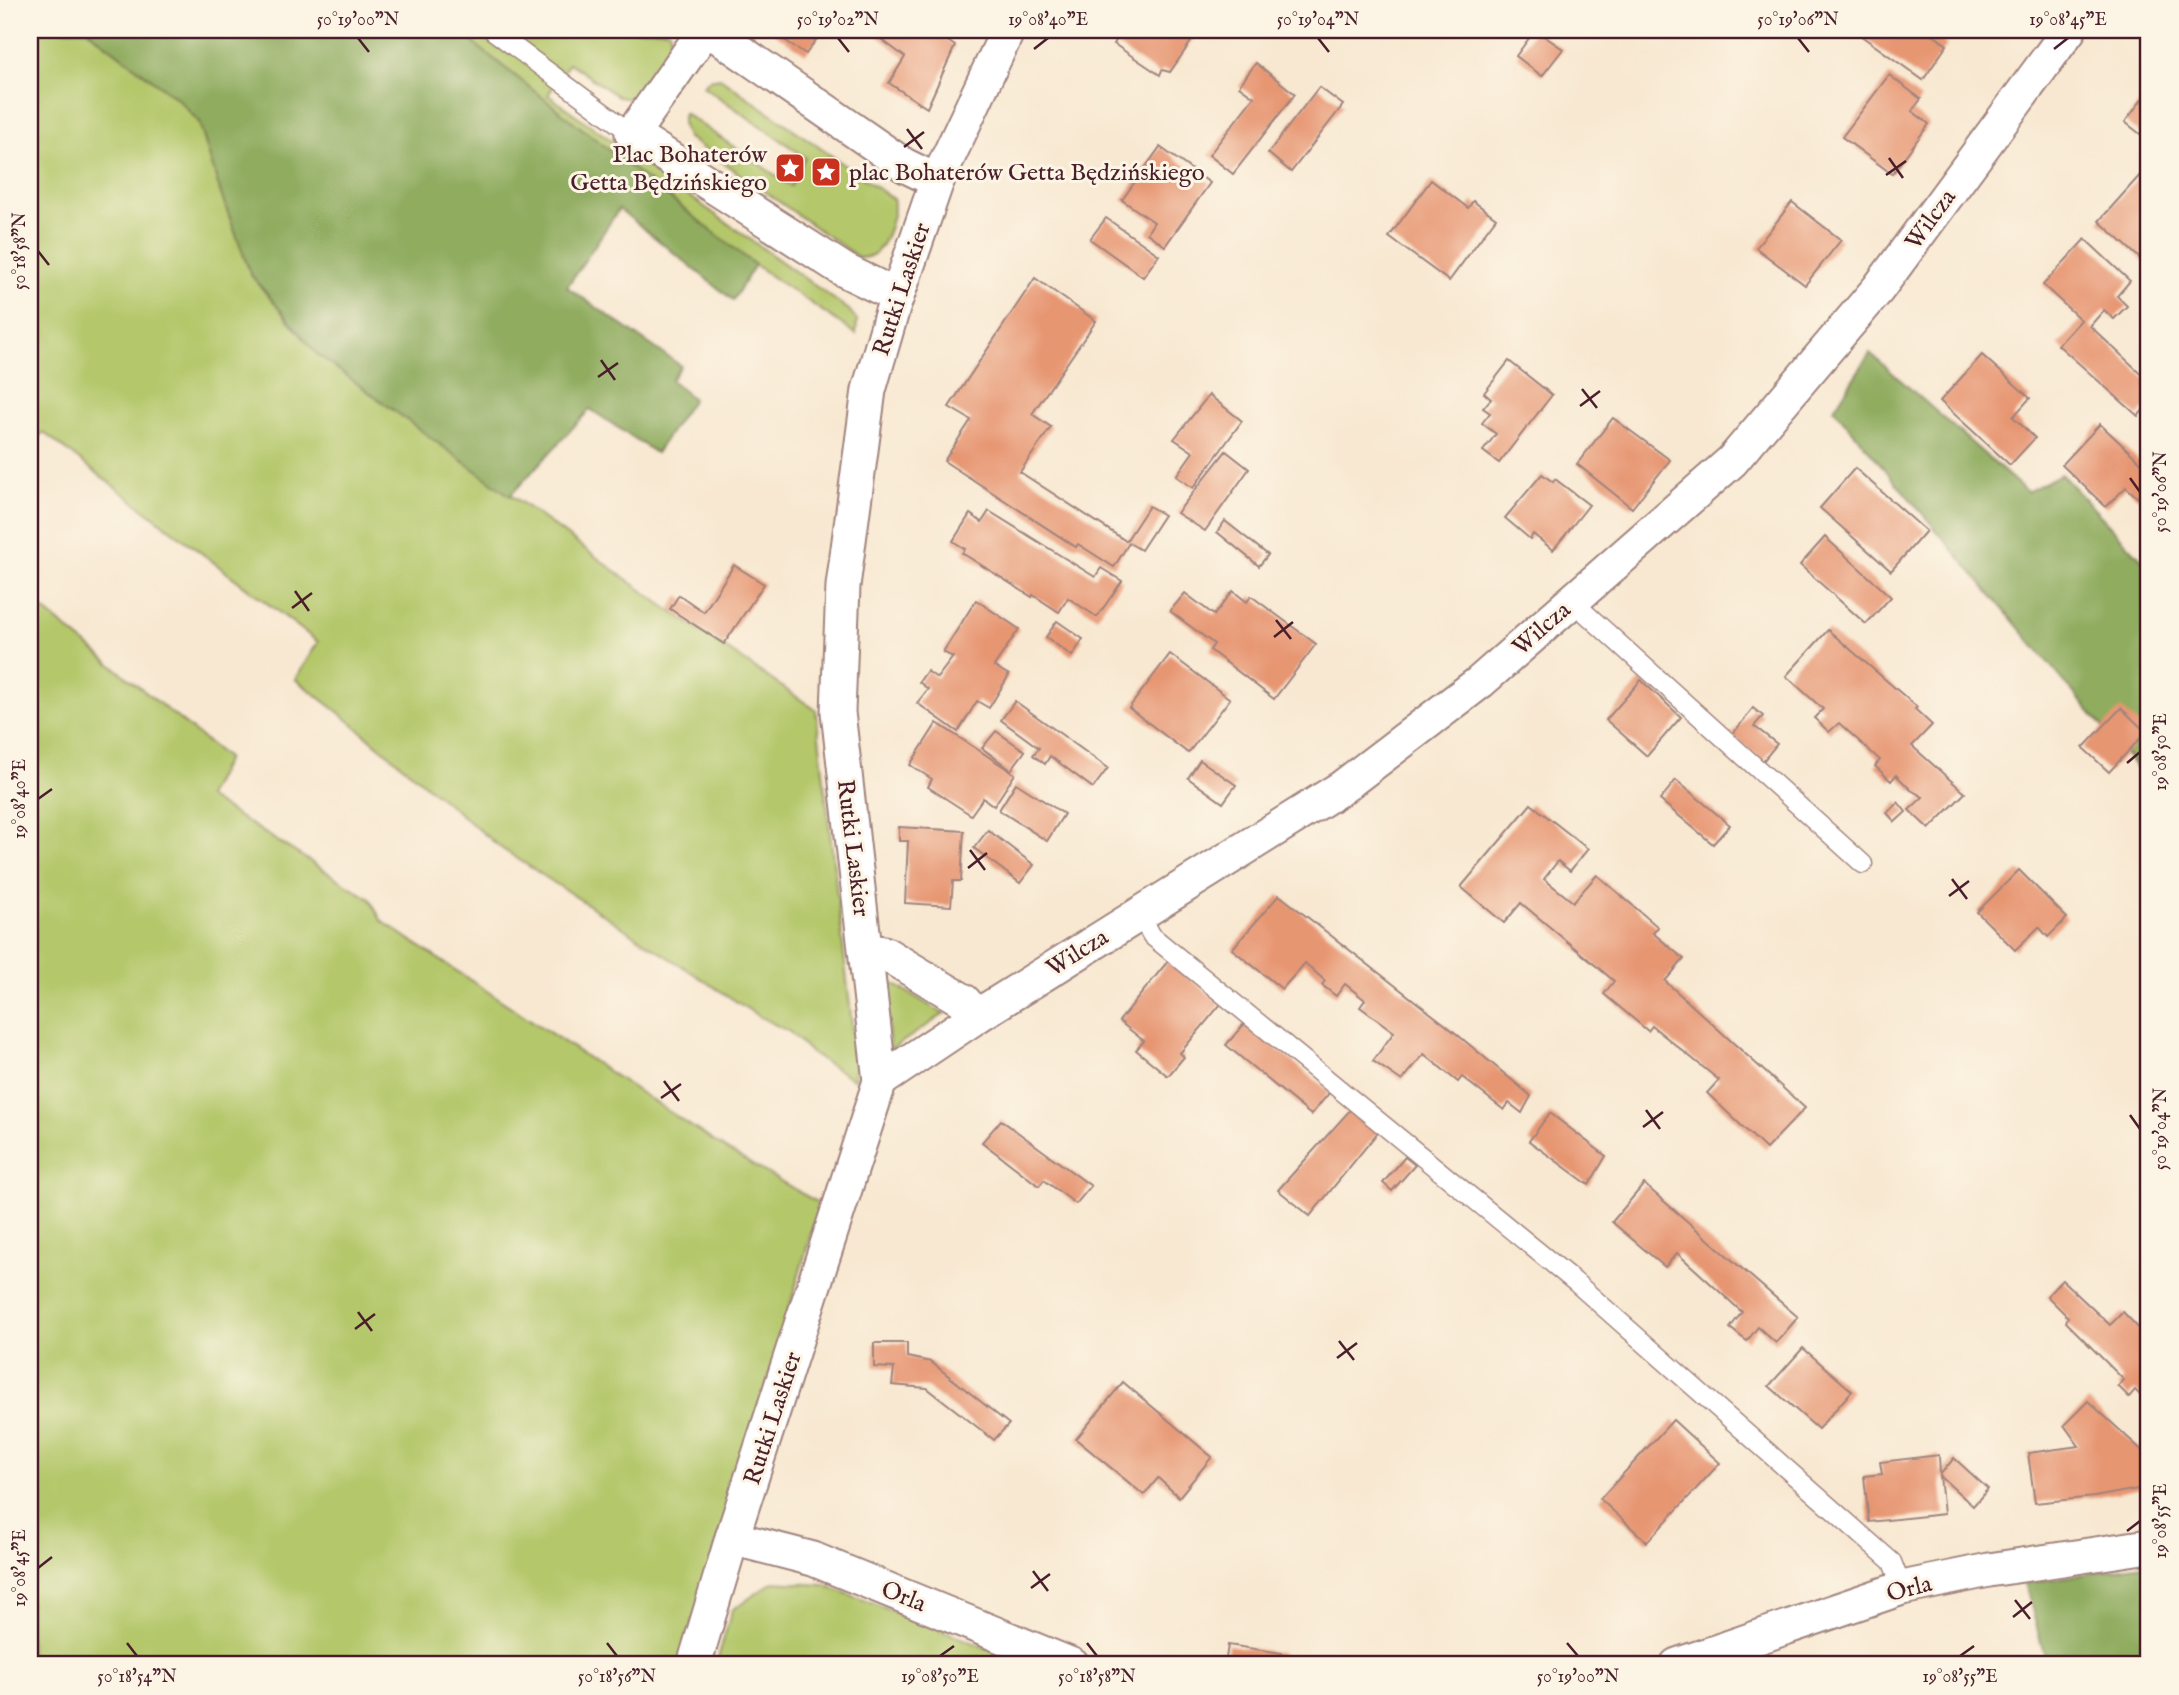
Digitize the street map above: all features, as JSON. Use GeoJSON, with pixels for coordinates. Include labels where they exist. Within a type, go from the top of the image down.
{"type":"FeatureCollection","features":[{"type":"Feature","properties":{"kind":"street"},"geometry":{"type":"LineString","coordinates":[[897,296],[844,270],[632,134],[707,30],[904,165],[937,181]]}},
{"type":"Feature","properties":{"kind":"street","name":"Rutki Laskier"},"geometry":{"type":"LineString","coordinates":[[694,1665],[732,1538],[880,1081],[838,712],[843,586],[869,390],[897,296],[937,181],[1008,30]]}},
{"type":"Feature","properties":{"kind":"street","name":"Wilcza"},"geometry":{"type":"LineString","coordinates":[[880,1081],[1139,913],[1341,788],[1480,682],[1732,461],[1878,289],[2070,30]]}},
{"type":"Feature","properties":{"kind":"street"},"geometry":{"type":"LineString","coordinates":[[866,950],[884,953],[896,960],[964,1001],[977,1016]]}},
{"type":"Feature","properties":{"kind":"street","name":"Orla"},"geometry":{"type":"LineString","coordinates":[[732,1538],[813,1559],[1072,1665]]}},
{"type":"Feature","properties":{"kind":"street","name":"Orla"},"geometry":{"type":"LineString","coordinates":[[1677,1665],[1902,1588],[1989,1570],[2149,1546]]}},
{"type":"Feature","properties":{"kind":"lane"},"geometry":{"type":"LineString","coordinates":[[492,30],[632,134]]}},
{"type":"Feature","properties":{"kind":"lane"},"geometry":{"type":"LineString","coordinates":[[1572,601],[1863,864]]}},
{"type":"Feature","properties":{"kind":"lane"},"geometry":{"type":"LineString","coordinates":[[1139,913],[1152,936],[1574,1280],[1892,1562],[1902,1588]]}},
{"type":"Feature","properties":{"kind":"green space"},"geometry":{"type":"Polygon","coordinates":[[[30,30],[87,30],[179,100],[199,122],[221,194],[251,275],[317,354],[669,610],[816,710],[853,1033],[855,1080],[812,1054],[790,1032],[760,1017],[501,848],[295,679],[318,642],[43,432],[30,447],[30,30]]]}},
{"type":"Feature","properties":{"kind":"green space"},"geometry":{"type":"Polygon","coordinates":[[[87,30],[457,30],[755,265],[733,300],[619,209],[567,287],[681,366],[671,380],[693,399],[656,453],[590,409],[510,496],[317,354],[251,275],[221,194],[199,122],[179,100],[87,30]]]}},
{"type":"Feature","properties":{"kind":"green space"},"geometry":{"type":"Polygon","coordinates":[[[457,30],[669,30],[671,53],[641,96],[630,99],[619,97],[569,63],[548,95],[849,310],[857,320],[856,334],[755,265],[457,30]]]}},
{"type":"Feature","properties":{"kind":"green space","name":"plac Bohaterów Getta Będzińskiego"},"geometry":{"type":"Polygon","coordinates":[[[720,78],[893,199],[890,227],[875,253],[859,258],[687,137],[682,123],[684,113],[791,186],[805,157],[703,86],[709,80],[720,78]]]}},
{"type":"Feature","properties":{"kind":"green space"},"geometry":{"type":"Polygon","coordinates":[[[1870,353],[2027,492],[2061,474],[2149,567],[2149,782],[1834,409],[1870,353]]]}},
{"type":"Feature","properties":{"kind":"green space"},"geometry":{"type":"Polygon","coordinates":[[[30,599],[227,758],[207,797],[370,899],[381,920],[428,952],[727,1150],[820,1204],[679,1665],[30,1665],[30,599]]]}},
{"type":"Feature","properties":{"kind":"green space"},"geometry":{"type":"Polygon","coordinates":[[[884,978],[944,1014],[890,1050],[884,978]]]}},
{"type":"Feature","properties":{"kind":"green space"},"geometry":{"type":"Polygon","coordinates":[[[2149,1564],[2149,1665],[2047,1665],[2025,1583],[2149,1564]]]}},
{"type":"Feature","properties":{"kind":"green space"},"geometry":{"type":"Polygon","coordinates":[[[773,1582],[825,1585],[1031,1665],[716,1665],[732,1610],[773,1582]]]}},
{"type":"Feature","properties":{"kind":"building"},"geometry":{"type":"Polygon","coordinates":[[[769,30],[823,30],[806,54],[769,30]]]}},
{"type":"Feature","properties":{"kind":"building"},"geometry":{"type":"Polygon","coordinates":[[[882,30],[932,30],[955,46],[927,108],[889,83],[905,57],[877,36],[882,30]]]}},
{"type":"Feature","properties":{"kind":"building"},"geometry":{"type":"Polygon","coordinates":[[[1114,30],[1199,30],[1170,72],[1162,70],[1160,75],[1114,44],[1118,37],[1111,33],[1114,30]]]}},
{"type":"Feature","properties":{"kind":"building"},"geometry":{"type":"Polygon","coordinates":[[[1535,30],[1563,49],[1542,76],[1516,56],[1535,30]]]}},
{"type":"Feature","properties":{"kind":"building"},"geometry":{"type":"Polygon","coordinates":[[[1853,30],[1927,30],[1947,45],[1923,80],[1853,30]]]}},
{"type":"Feature","properties":{"kind":"building"},"geometry":{"type":"Polygon","coordinates":[[[1256,63],[1295,94],[1233,174],[1209,155],[1254,97],[1239,86],[1256,63]]]}},
{"type":"Feature","properties":{"kind":"building"},"geometry":{"type":"Polygon","coordinates":[[[1889,75],[1921,99],[1912,111],[1929,124],[1892,174],[1842,137],[1889,75]]]}},
{"type":"Feature","properties":{"kind":"building"},"geometry":{"type":"Polygon","coordinates":[[[1319,87],[1343,105],[1291,172],[1268,153],[1319,87]]]}},
{"type":"Feature","properties":{"kind":"building"},"geometry":{"type":"Polygon","coordinates":[[[2149,90],[2149,141],[2125,122],[2149,90]]]}},
{"type":"Feature","properties":{"kind":"building"},"geometry":{"type":"Polygon","coordinates":[[[1160,147],[1210,183],[1165,246],[1147,233],[1154,222],[1122,200],[1160,147]]]}},
{"type":"Feature","properties":{"kind":"building"},"geometry":{"type":"Polygon","coordinates":[[[2142,173],[2149,179],[2149,258],[2145,263],[2099,221],[2142,173]]]}},
{"type":"Feature","properties":{"kind":"building"},"geometry":{"type":"Polygon","coordinates":[[[1431,180],[1468,208],[1473,201],[1496,218],[1449,281],[1389,237],[1431,180]]]}},
{"type":"Feature","properties":{"kind":"building"},"geometry":{"type":"Polygon","coordinates":[[[1792,202],[1841,240],[1805,285],[1756,248],[1792,202]]]}},
{"type":"Feature","properties":{"kind":"building"},"geometry":{"type":"Polygon","coordinates":[[[1106,218],[1159,255],[1143,277],[1090,239],[1106,218]]]}},
{"type":"Feature","properties":{"kind":"building"},"geometry":{"type":"Polygon","coordinates":[[[2085,239],[2130,281],[2117,296],[2127,306],[2114,319],[2104,310],[2090,326],[2149,381],[2149,404],[2138,416],[2058,345],[2081,320],[2043,285],[2085,239]]]}},
{"type":"Feature","properties":{"kind":"building"},"geometry":{"type":"Polygon","coordinates":[[[1035,278],[1096,321],[1032,414],[1051,427],[1020,472],[1126,541],[1149,506],[1164,515],[1141,550],[1129,543],[1114,567],[1078,544],[1076,547],[944,461],[971,420],[949,407],[1035,278]]]}},
{"type":"Feature","properties":{"kind":"building"},"geometry":{"type":"Polygon","coordinates":[[[1982,355],[2030,398],[2013,417],[2035,438],[2010,465],[1940,401],[1982,355]]]}},
{"type":"Feature","properties":{"kind":"building"},"geometry":{"type":"Polygon","coordinates":[[[1509,361],[1552,395],[1499,463],[1483,451],[1496,434],[1482,423],[1490,413],[1483,408],[1491,399],[1484,393],[1509,361]]]}},
{"type":"Feature","properties":{"kind":"building"},"geometry":{"type":"Polygon","coordinates":[[[1209,395],[1242,421],[1193,488],[1176,476],[1193,452],[1174,439],[1209,395]]]}},
{"type":"Feature","properties":{"kind":"building"},"geometry":{"type":"Polygon","coordinates":[[[1613,418],[1670,460],[1632,508],[1577,464],[1613,418]]]}},
{"type":"Feature","properties":{"kind":"building"},"geometry":{"type":"Polygon","coordinates":[[[2100,424],[2149,470],[2149,508],[2126,487],[2106,507],[2062,465],[2100,424]]]}},
{"type":"Feature","properties":{"kind":"building"},"geometry":{"type":"Polygon","coordinates":[[[1226,451],[1249,469],[1205,531],[1177,513],[1226,451]]]}},
{"type":"Feature","properties":{"kind":"building"},"geometry":{"type":"Polygon","coordinates":[[[1855,468],[1926,531],[1891,571],[1820,508],[1855,468]]]}},
{"type":"Feature","properties":{"kind":"building"},"geometry":{"type":"Polygon","coordinates":[[[1542,474],[1553,482],[1555,479],[1589,505],[1553,550],[1533,534],[1530,539],[1505,518],[1542,474]]]}},
{"type":"Feature","properties":{"kind":"building"},"geometry":{"type":"Polygon","coordinates":[[[989,511],[1095,577],[1101,568],[1122,581],[1097,617],[1068,598],[1059,612],[962,553],[965,549],[953,541],[970,514],[982,522],[989,511]]]}},
{"type":"Feature","properties":{"kind":"building"},"geometry":{"type":"Polygon","coordinates":[[[1225,521],[1268,555],[1259,566],[1217,532],[1225,521]]]}},
{"type":"Feature","properties":{"kind":"building"},"geometry":{"type":"Polygon","coordinates":[[[1825,537],[1891,597],[1866,624],[1800,565],[1825,537]]]}},
{"type":"Feature","properties":{"kind":"building"},"geometry":{"type":"Polygon","coordinates":[[[734,565],[764,584],[724,644],[670,609],[679,595],[704,612],[734,565]]]}},
{"type":"Feature","properties":{"kind":"building"},"geometry":{"type":"Polygon","coordinates":[[[1233,591],[1247,602],[1251,596],[1316,644],[1274,699],[1210,650],[1214,644],[1170,611],[1185,593],[1214,615],[1233,591]]]}},
{"type":"Feature","properties":{"kind":"building"},"geometry":{"type":"Polygon","coordinates":[[[976,600],[1019,629],[994,666],[1009,675],[989,708],[977,701],[958,732],[917,703],[928,689],[919,682],[927,671],[937,678],[953,657],[943,652],[976,600]]]}},
{"type":"Feature","properties":{"kind":"building"},"geometry":{"type":"Polygon","coordinates":[[[1057,621],[1083,639],[1072,656],[1046,637],[1057,621]]]}},
{"type":"Feature","properties":{"kind":"building"},"geometry":{"type":"Polygon","coordinates":[[[1828,630],[1917,707],[1915,709],[1932,725],[1912,746],[1965,793],[1929,829],[1909,810],[1923,797],[1911,790],[1896,775],[1891,781],[1875,766],[1880,760],[1839,723],[1829,732],[1814,718],[1823,709],[1786,676],[1828,630]]]}},
{"type":"Feature","properties":{"kind":"building"},"geometry":{"type":"Polygon","coordinates":[[[1170,654],[1230,699],[1188,753],[1129,708],[1170,654]]]}},
{"type":"Feature","properties":{"kind":"building"},"geometry":{"type":"Polygon","coordinates":[[[1641,680],[1681,717],[1647,756],[1606,720],[1641,680]]]}},
{"type":"Feature","properties":{"kind":"building"},"geometry":{"type":"Polygon","coordinates":[[[1015,701],[1108,768],[1093,788],[1050,756],[1045,764],[1033,755],[1039,748],[1001,720],[1015,701]]]}},
{"type":"Feature","properties":{"kind":"building"},"geometry":{"type":"Polygon","coordinates":[[[1753,708],[1763,716],[1754,726],[1777,744],[1763,761],[1732,735],[1753,708]]]}},
{"type":"Feature","properties":{"kind":"building"},"geometry":{"type":"Polygon","coordinates":[[[2121,708],[2146,732],[2109,772],[2083,748],[2121,708]]]}},
{"type":"Feature","properties":{"kind":"building"},"geometry":{"type":"Polygon","coordinates":[[[937,723],[1015,774],[994,806],[983,798],[971,815],[928,787],[932,779],[910,765],[937,723]]]}},
{"type":"Feature","properties":{"kind":"building"},"geometry":{"type":"Polygon","coordinates":[[[996,731],[1025,751],[1011,770],[982,748],[996,731]]]}},
{"type":"Feature","properties":{"kind":"building"},"geometry":{"type":"Polygon","coordinates":[[[1200,760],[1236,785],[1223,803],[1188,778],[1200,760]]]}},
{"type":"Feature","properties":{"kind":"building"},"geometry":{"type":"Polygon","coordinates":[[[1676,780],[1730,825],[1713,844],[1660,800],[1676,780]]]}},
{"type":"Feature","properties":{"kind":"building"},"geometry":{"type":"Polygon","coordinates":[[[1016,783],[1064,814],[1047,841],[999,810],[1016,783]]]}},
{"type":"Feature","properties":{"kind":"building"},"geometry":{"type":"Polygon","coordinates":[[[1898,802],[1906,812],[1895,822],[1887,813],[1898,802]]]}},
{"type":"Feature","properties":{"kind":"building"},"geometry":{"type":"Polygon","coordinates":[[[1531,804],[1588,849],[1570,871],[1558,861],[1544,879],[1573,902],[1597,875],[1658,927],[1653,933],[1684,959],[1665,981],[1805,1108],[1766,1149],[1707,1093],[1719,1080],[1652,1026],[1648,1031],[1604,994],[1614,981],[1521,903],[1504,923],[1461,887],[1531,804]]]}},
{"type":"Feature","properties":{"kind":"building"},"geometry":{"type":"Polygon","coordinates":[[[899,827],[964,831],[961,881],[953,881],[951,906],[905,903],[908,841],[899,841],[899,827]]]}},
{"type":"Feature","properties":{"kind":"building"},"geometry":{"type":"Polygon","coordinates":[[[988,830],[1034,865],[1020,883],[974,848],[988,830]]]}},
{"type":"Feature","properties":{"kind":"building"},"geometry":{"type":"Polygon","coordinates":[[[2019,870],[2067,918],[2048,937],[2039,927],[2015,950],[1977,912],[2019,870]]]}},
{"type":"Feature","properties":{"kind":"building"},"geometry":{"type":"Polygon","coordinates":[[[1279,895],[1447,1026],[1531,1096],[1522,1113],[1509,1103],[1504,1110],[1462,1077],[1458,1082],[1424,1054],[1402,1081],[1373,1061],[1394,1032],[1360,1007],[1365,1000],[1345,984],[1336,996],[1322,985],[1325,981],[1305,963],[1282,989],[1232,949],[1279,895]]]}},
{"type":"Feature","properties":{"kind":"building"},"geometry":{"type":"Polygon","coordinates":[[[1168,961],[1221,1004],[1180,1053],[1184,1057],[1168,1076],[1136,1050],[1144,1041],[1119,1021],[1168,961]]]}},
{"type":"Feature","properties":{"kind":"building"},"geometry":{"type":"Polygon","coordinates":[[[1245,1023],[1330,1092],[1311,1115],[1226,1045],[1245,1023]]]}},
{"type":"Feature","properties":{"kind":"building"},"geometry":{"type":"Polygon","coordinates":[[[1351,1109],[1379,1131],[1310,1216],[1278,1190],[1351,1109]]]}},
{"type":"Feature","properties":{"kind":"building"},"geometry":{"type":"Polygon","coordinates":[[[1550,1113],[1606,1156],[1589,1185],[1529,1141],[1550,1113]]]}},
{"type":"Feature","properties":{"kind":"building"},"geometry":{"type":"Polygon","coordinates":[[[1001,1120],[1091,1186],[1076,1204],[1044,1180],[1039,1186],[982,1142],[1001,1120]]]}},
{"type":"Feature","properties":{"kind":"building"},"geometry":{"type":"Polygon","coordinates":[[[1405,1157],[1415,1165],[1392,1191],[1383,1183],[1405,1157]]]}},
{"type":"Feature","properties":{"kind":"building"},"geometry":{"type":"Polygon","coordinates":[[[1644,1184],[1798,1317],[1776,1343],[1758,1327],[1747,1341],[1730,1328],[1742,1312],[1677,1253],[1665,1267],[1612,1222],[1644,1184]]]}},
{"type":"Feature","properties":{"kind":"building"},"geometry":{"type":"Polygon","coordinates":[[[2062,1280],[2110,1325],[2123,1312],[2149,1339],[2149,1404],[2135,1390],[2129,1397],[2118,1386],[2124,1380],[2066,1322],[2068,1317],[2047,1296],[2062,1280]]]}},
{"type":"Feature","properties":{"kind":"building"},"geometry":{"type":"Polygon","coordinates":[[[874,1343],[907,1343],[907,1357],[931,1362],[1009,1424],[994,1440],[927,1388],[892,1385],[894,1368],[874,1367],[874,1343]]]}},
{"type":"Feature","properties":{"kind":"building"},"geometry":{"type":"Polygon","coordinates":[[[1803,1348],[1852,1391],[1818,1429],[1769,1386],[1803,1348]]]}},
{"type":"Feature","properties":{"kind":"building"},"geometry":{"type":"Polygon","coordinates":[[[1123,1382],[1212,1457],[1179,1497],[1158,1478],[1144,1495],[1076,1439],[1123,1382]]]}},
{"type":"Feature","properties":{"kind":"building"},"geometry":{"type":"Polygon","coordinates":[[[2088,1401],[2149,1457],[2149,1487],[2094,1497],[2035,1503],[2028,1453],[2079,1446],[2064,1425],[2088,1401]]]}},
{"type":"Feature","properties":{"kind":"building"},"geometry":{"type":"Polygon","coordinates":[[[1673,1420],[1720,1463],[1647,1542],[1600,1499],[1673,1420]]]}},
{"type":"Feature","properties":{"kind":"building"},"geometry":{"type":"Polygon","coordinates":[[[1939,1455],[1940,1475],[1954,1458],[1988,1489],[1973,1506],[1940,1476],[1944,1514],[1869,1522],[1864,1476],[1882,1474],[1880,1462],[1939,1455]]]}},
{"type":"Feature","properties":{"kind":"building"},"geometry":{"type":"Polygon","coordinates":[[[1228,1645],[1282,1653],[1281,1665],[1225,1665],[1228,1645]]]}},
{"type":"Feature","properties":{"kind":"place","name":"Plac Bohaterów Getta Będzińskiego"},"geometry":{"type":"Point","coordinates":[790,168]}},
{"type":"Feature","properties":{"kind":"place","name":"plac Bohaterów Getta Będzińskiego"},"geometry":{"type":"Point","coordinates":[826,172]}}]}
